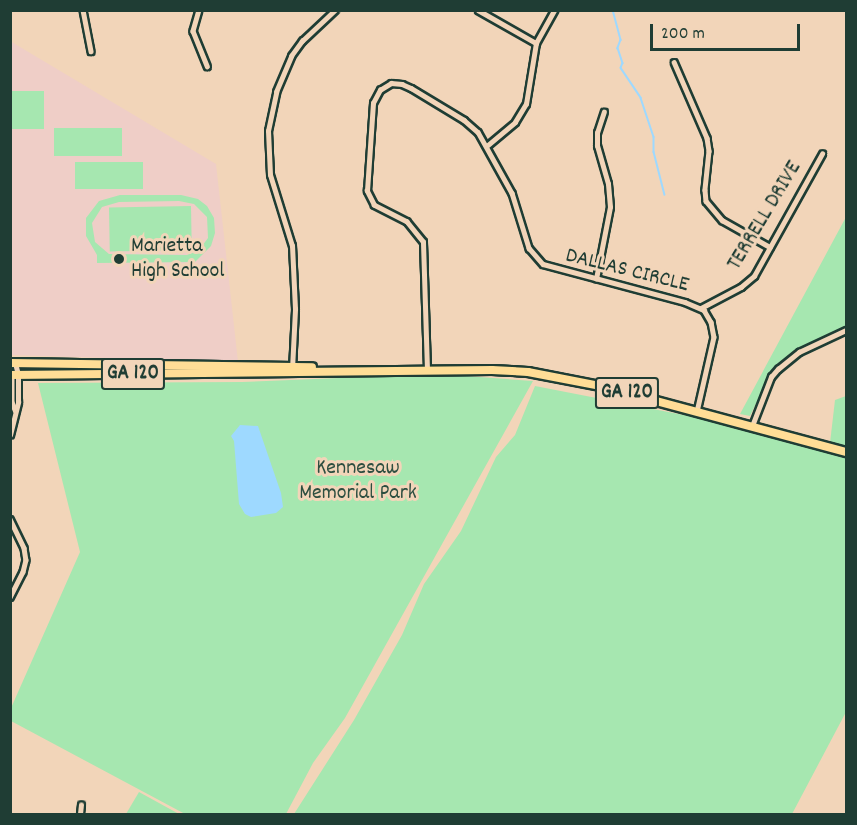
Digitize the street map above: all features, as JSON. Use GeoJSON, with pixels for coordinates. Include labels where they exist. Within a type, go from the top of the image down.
{"type":"FeatureCollection","features":[{"type":"Feature","properties":{"kind":"highway","name":"GA 120"},"geometry":{"type":"LineString","coordinates":[[13,363],[292,370],[492,370],[547,375],[846,452]]}},
{"type":"Feature","properties":{"kind":"highway","name":"GA 120"},"geometry":{"type":"LineString","coordinates":[[14,375],[292,370]]}},
{"type":"Feature","properties":{"kind":"street"},"geometry":{"type":"LineString","coordinates":[[83,10],[91,51]]}},
{"type":"Feature","properties":{"kind":"street"},"geometry":{"type":"LineString","coordinates":[[199,10],[193,31],[207,66]]}},
{"type":"Feature","properties":{"kind":"street"},"geometry":{"type":"LineString","coordinates":[[292,370],[295,309],[292,246],[272,182],[268,131],[276,92],[291,56],[302,41],[335,10]]}},
{"type":"Feature","properties":{"kind":"street"},"geometry":{"type":"LineString","coordinates":[[478,10],[536,43]]}},
{"type":"Feature","properties":{"kind":"street"},"geometry":{"type":"LineString","coordinates":[[488,145],[515,122],[526,104],[536,43],[554,10]]}},
{"type":"Feature","properties":{"kind":"street"},"geometry":{"type":"LineString","coordinates":[[674,62],[707,138],[709,151],[705,183],[706,201],[722,220],[770,247]]}},
{"type":"Feature","properties":{"kind":"street","name":"DALLAS CIRCLE"},"geometry":{"type":"LineString","coordinates":[[427,370],[423,242],[411,225],[380,210],[368,195],[375,95],[391,83],[406,86],[470,124],[488,145],[516,201],[529,248],[536,258],[550,268],[701,308],[711,322],[714,337],[697,412]]}},
{"type":"Feature","properties":{"kind":"street"},"geometry":{"type":"LineString","coordinates":[[596,279],[610,207],[608,184],[597,146],[597,133],[604,112]]}},
{"type":"Feature","properties":{"kind":"street","name":"TERRELL DRIVE"},"geometry":{"type":"LineString","coordinates":[[701,308],[749,282],[822,154]]}},
{"type":"Feature","properties":{"kind":"street"},"geometry":{"type":"LineString","coordinates":[[752,426],[771,377],[778,369],[799,351],[846,330]]}},
{"type":"Feature","properties":{"kind":"street"},"geometry":{"type":"LineString","coordinates":[[10,435],[15,411],[12,402],[13,363]]}},
{"type":"Feature","properties":{"kind":"street"},"geometry":{"type":"LineString","coordinates":[[10,519],[24,548],[26,560],[23,572],[10,597]]}},
{"type":"Feature","properties":{"kind":"street"},"geometry":{"type":"LineString","coordinates":[[80,814],[81,805]]}},
{"type":"Feature","properties":{"kind":"shaded area","name":"Marietta High School"},"geometry":{"type":"Polygon","coordinates":[[[10,41],[216,164],[238,362],[11,355],[10,41]]]}},
{"type":"Feature","properties":{"kind":"green space"},"geometry":{"type":"Polygon","coordinates":[[[11,91],[44,91],[44,129],[11,129],[11,91]]]}},
{"type":"Feature","properties":{"kind":"green space"},"geometry":{"type":"Polygon","coordinates":[[[54,128],[122,128],[122,156],[54,156],[54,128]]]}},
{"type":"Feature","properties":{"kind":"green space"},"geometry":{"type":"Polygon","coordinates":[[[75,162],[143,162],[143,189],[75,189],[75,162]]]}},
{"type":"Feature","properties":{"kind":"green space"},"geometry":{"type":"Polygon","coordinates":[[[120,195],[181,195],[198,199],[207,206],[214,218],[215,233],[211,246],[195,262],[97,263],[97,255],[86,236],[86,218],[99,201],[120,195]],[[179,201],[119,202],[102,207],[92,223],[95,242],[109,254],[187,255],[199,250],[208,238],[207,217],[194,204],[179,201]]]}},
{"type":"Feature","properties":{"kind":"green space"},"geometry":{"type":"Polygon","coordinates":[[[191,206],[192,250],[110,251],[109,207],[191,206]]]}},
{"type":"Feature","properties":{"kind":"green space"},"geometry":{"type":"Polygon","coordinates":[[[846,217],[846,328],[797,349],[770,375],[750,416],[740,414],[846,217]]]}},
{"type":"Feature","properties":{"kind":"green space","name":"Kennesaw Memorial Park"},"geometry":{"type":"Polygon","coordinates":[[[388,376],[466,376],[533,381],[345,718],[313,763],[286,814],[185,814],[11,721],[11,708],[80,552],[38,383],[242,382],[388,376]]]}},
{"type":"Feature","properties":{"kind":"green space"},"geometry":{"type":"Polygon","coordinates":[[[535,386],[689,416],[846,458],[846,712],[792,814],[294,814],[354,720],[402,635],[424,584],[461,531],[496,457],[515,435],[535,386]]]}},
{"type":"Feature","properties":{"kind":"green space"},"geometry":{"type":"Polygon","coordinates":[[[846,396],[846,447],[830,443],[835,400],[846,396]]]}},
{"type":"Feature","properties":{"kind":"green space"},"geometry":{"type":"Polygon","coordinates":[[[139,792],[179,814],[126,814],[139,792]]]}},
{"type":"Feature","properties":{"kind":"water"},"geometry":{"type":"Polygon","coordinates":[[[240,425],[258,426],[281,493],[283,507],[276,513],[251,517],[245,514],[239,504],[234,441],[231,436],[240,425]]]}},
{"type":"Feature","properties":{"kind":"waterway"},"geometry":{"type":"LineString","coordinates":[[613,10],[621,40],[618,48],[623,63],[621,68],[641,98],[654,137],[654,152],[665,195]]}},
{"type":"Feature","properties":{"kind":"place","name":"Marietta High School"},"geometry":{"type":"Point","coordinates":[119,259]}}]}
